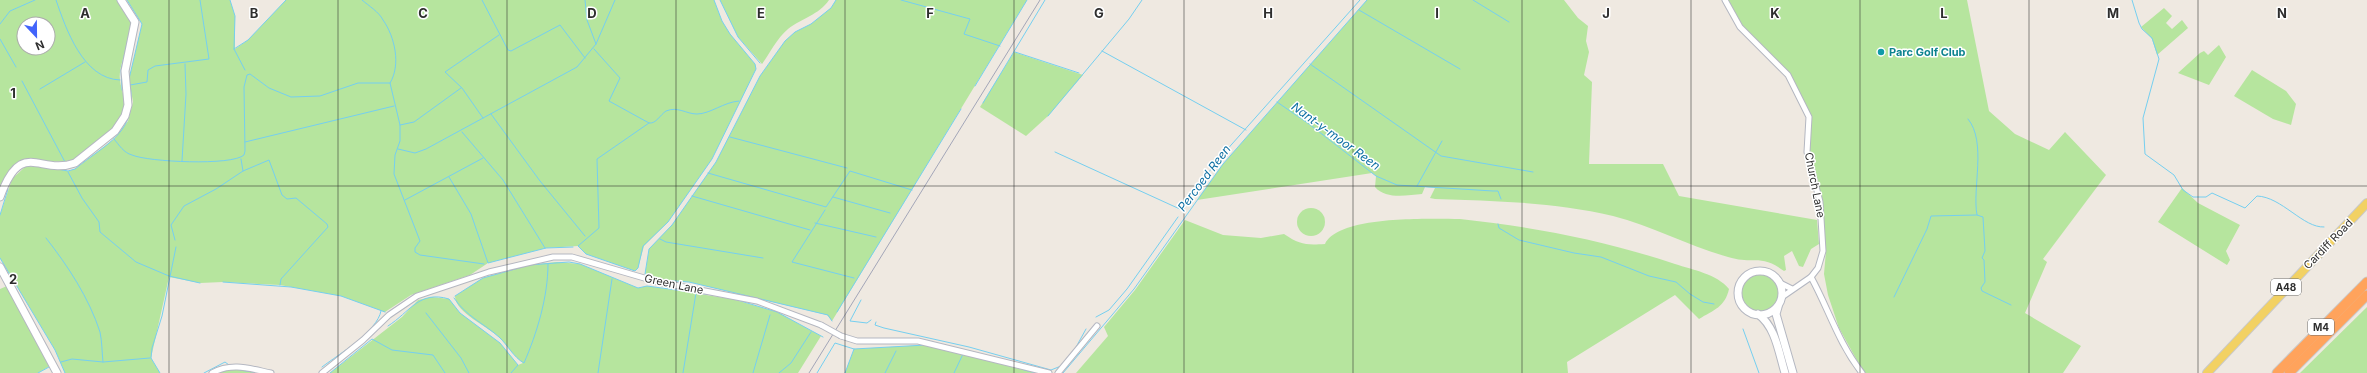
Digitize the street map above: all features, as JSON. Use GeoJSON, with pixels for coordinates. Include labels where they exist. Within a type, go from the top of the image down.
{"type":"FeatureCollection","features":[{"type":"Feature","properties":{"kind":"highway","name":"M4"},"geometry":{"type":"LineString","coordinates":[[2277,373],[2367,282]]}},
{"type":"Feature","properties":{"kind":"highway","name":"M4"},"geometry":{"type":"LineString","coordinates":[[2290,372],[2367,295]]}},
{"type":"Feature","properties":{"kind":"highway"},"geometry":{"type":"LineString","coordinates":[[2290,372],[2323,345],[2367,303]]}},
{"type":"Feature","properties":{"kind":"main road"},"geometry":{"type":"LineString","coordinates":[[0,197],[8,179],[20,165],[31,162],[69,166],[75,163],[122,122],[128,110],[125,71],[135,22],[121,0]]}},
{"type":"Feature","properties":{"kind":"main road","name":"Cardiff Road"},"geometry":{"type":"LineString","coordinates":[[2207,373],[2367,203]]}},
{"type":"Feature","properties":{"kind":"main road"},"geometry":{"type":"LineString","coordinates":[[0,267],[57,373]]}},
{"type":"Feature","properties":{"kind":"main road"},"geometry":{"type":"LineString","coordinates":[[1785,373],[1771,330],[1765,319],[1758,314],[1747,310],[1742,304],[1739,296],[1742,281],[1754,272],[1761,271],[1775,277],[1780,283],[1781,300],[1776,314],[1793,373]]}},
{"type":"Feature","properties":{"kind":"main road"},"geometry":{"type":"LineString","coordinates":[[1758,314],[1771,312],[1781,300]]}},
{"type":"Feature","properties":{"kind":"street","name":"Church Lane"},"geometry":{"type":"LineString","coordinates":[[1725,0],[1740,27],[1788,75],[1809,116],[1807,152],[1820,202],[1823,230],[1823,251],[1818,268],[1811,277],[1792,289],[1781,300]]}},
{"type":"Feature","properties":{"kind":"street","name":"Green Lane"},"geometry":{"type":"LineString","coordinates":[[322,373],[363,340],[389,315],[417,296],[489,272],[548,257],[572,257],[658,282],[757,301],[821,325],[841,336],[857,341],[918,341],[1049,373]]}},
{"type":"Feature","properties":{"kind":"street"},"geometry":{"type":"LineString","coordinates":[[1811,277],[1823,300],[1829,319],[1852,360],[1862,373]]}},
{"type":"Feature","properties":{"kind":"street"},"geometry":{"type":"LineString","coordinates":[[1780,283],[1792,289]]}},
{"type":"Feature","properties":{"kind":"street"},"geometry":{"type":"LineString","coordinates":[[1058,373],[1097,326]]}},
{"type":"Feature","properties":{"kind":"street"},"geometry":{"type":"LineString","coordinates":[[212,373],[228,367],[243,367],[271,373]]}},
{"type":"Feature","properties":{"kind":"green space"},"geometry":{"type":"Polygon","coordinates":[[[0,0],[117,0],[129,17],[131,23],[130,37],[120,73],[125,105],[123,113],[110,131],[79,155],[78,158],[55,162],[34,160],[25,161],[16,165],[8,174],[0,188],[0,0]]]}},
{"type":"Feature","properties":{"kind":"green space"},"geometry":{"type":"Polygon","coordinates":[[[127,0],[230,0],[235,16],[235,49],[248,40],[286,0],[714,0],[722,21],[730,34],[755,64],[756,69],[712,159],[668,222],[644,246],[638,268],[635,271],[586,254],[578,246],[546,248],[488,263],[470,275],[411,295],[385,312],[341,296],[280,285],[223,282],[200,283],[169,277],[151,358],[160,373],[65,373],[55,350],[0,258],[0,215],[12,179],[26,166],[47,167],[68,171],[75,169],[114,139],[128,121],[133,102],[129,79],[142,24],[127,0]]]}},
{"type":"Feature","properties":{"kind":"green space"},"geometry":{"type":"Polygon","coordinates":[[[720,0],[829,0],[815,13],[788,29],[777,41],[762,64],[738,37],[720,0]]]}},
{"type":"Feature","properties":{"kind":"green space"},"geometry":{"type":"Polygon","coordinates":[[[836,0],[1027,0],[832,321],[827,315],[689,282],[662,280],[645,274],[649,249],[672,225],[716,162],[760,76],[785,41],[795,32],[811,24],[831,8],[836,0]]]}},
{"type":"Feature","properties":{"kind":"green space"},"geometry":{"type":"Polygon","coordinates":[[[1367,0],[1564,0],[1578,18],[1588,26],[1586,41],[1589,52],[1584,75],[1592,82],[1589,164],[1663,164],[1679,196],[1817,220],[1819,244],[1811,249],[1803,267],[1799,266],[1792,251],[1784,256],[1786,270],[1784,271],[1769,262],[1728,257],[1628,220],[1591,211],[1524,203],[1435,199],[1430,198],[1435,188],[1425,187],[1422,194],[1397,196],[1385,194],[1375,187],[1376,176],[1372,173],[1197,200],[1223,164],[1367,0]]]}},
{"type":"Feature","properties":{"kind":"green space"},"geometry":{"type":"Polygon","coordinates":[[[1725,0],[1967,0],[1989,111],[2015,134],[2049,150],[2065,132],[2106,175],[2043,259],[2047,262],[2025,313],[2081,346],[2063,373],[1864,373],[1839,328],[1828,295],[1824,274],[1826,251],[1820,202],[1807,152],[1809,117],[1788,75],[1740,27],[1725,0]]]}},
{"type":"Feature","properties":{"kind":"green space"},"geometry":{"type":"Polygon","coordinates":[[[2164,8],[2172,16],[2166,23],[2172,29],[2182,20],[2188,28],[2157,55],[2152,39],[2141,27],[2164,8]]]}},
{"type":"Feature","properties":{"kind":"green space"},"geometry":{"type":"Polygon","coordinates":[[[2219,45],[2226,57],[2209,85],[2178,73],[2200,53],[2204,51],[2208,55],[2219,45]]]}},
{"type":"Feature","properties":{"kind":"green space"},"geometry":{"type":"Polygon","coordinates":[[[1014,52],[1083,75],[1048,116],[1026,136],[980,107],[1014,52]]]}},
{"type":"Feature","properties":{"kind":"green space"},"geometry":{"type":"Polygon","coordinates":[[[2252,70],[2286,91],[2296,104],[2291,125],[2273,119],[2234,96],[2252,70]]]}},
{"type":"Feature","properties":{"kind":"green space"},"geometry":{"type":"Polygon","coordinates":[[[2182,188],[2198,203],[2240,225],[2226,251],[2230,260],[2227,265],[2158,222],[2182,188]]]}},
{"type":"Feature","properties":{"kind":"green space"},"geometry":{"type":"Polygon","coordinates":[[[1311,208],[1321,212],[1325,222],[1321,232],[1311,236],[1301,232],[1297,222],[1301,212],[1311,208]]]}},
{"type":"Feature","properties":{"kind":"green space"},"geometry":{"type":"Polygon","coordinates":[[[1408,219],[1460,219],[1542,230],[1622,248],[1704,273],[1718,280],[1729,289],[1722,304],[1699,319],[1675,295],[1567,362],[1568,373],[1076,373],[1108,336],[1104,327],[1135,290],[1185,220],[1223,235],[1261,238],[1284,234],[1303,244],[1325,244],[1334,235],[1348,228],[1366,223],[1408,219]]]}},
{"type":"Feature","properties":{"kind":"green space"},"geometry":{"type":"Polygon","coordinates":[[[557,262],[580,264],[638,288],[647,286],[732,299],[777,312],[821,336],[798,373],[330,373],[402,317],[418,300],[432,297],[449,299],[460,313],[500,343],[518,365],[523,363],[500,338],[466,314],[456,302],[455,296],[483,278],[528,265],[557,262]]]}},
{"type":"Feature","properties":{"kind":"green space"},"geometry":{"type":"Polygon","coordinates":[[[1760,274],[1773,280],[1779,293],[1773,306],[1760,312],[1747,306],[1741,293],[1747,280],[1760,274]]]}},
{"type":"Feature","properties":{"kind":"green space"},"geometry":{"type":"Polygon","coordinates":[[[7,286],[50,366],[38,373],[0,373],[0,289],[7,286]]]}},
{"type":"Feature","properties":{"kind":"green space"},"geometry":{"type":"Polygon","coordinates":[[[2367,307],[2367,373],[2300,373],[2367,307]]]}},
{"type":"Feature","properties":{"kind":"green space"},"geometry":{"type":"Polygon","coordinates":[[[926,345],[1036,373],[845,373],[854,349],[926,345]]]}},
{"type":"Feature","properties":{"kind":"green space"},"geometry":{"type":"Polygon","coordinates":[[[229,368],[231,369],[259,373],[217,373],[229,368]]]}},
{"type":"Feature","properties":{"kind":"waterway"},"geometry":{"type":"LineString","coordinates":[[0,24],[10,11],[35,0]]}},
{"type":"Feature","properties":{"kind":"waterway"},"geometry":{"type":"LineString","coordinates":[[56,0],[71,38],[86,62],[96,71],[107,77],[120,80]]}},
{"type":"Feature","properties":{"kind":"waterway"},"geometry":{"type":"LineString","coordinates":[[117,0],[120,5]]}},
{"type":"Feature","properties":{"kind":"waterway"},"geometry":{"type":"LineString","coordinates":[[127,0],[142,24],[129,79]]}},
{"type":"Feature","properties":{"kind":"waterway"},"geometry":{"type":"LineString","coordinates":[[130,85],[147,82],[148,70],[155,66],[209,59],[200,0]]}},
{"type":"Feature","properties":{"kind":"waterway"},"geometry":{"type":"LineString","coordinates":[[230,0],[235,16],[234,49],[245,70]]}},
{"type":"Feature","properties":{"kind":"waterway"},"geometry":{"type":"LineString","coordinates":[[234,49],[248,40],[286,0]]}},
{"type":"Feature","properties":{"kind":"waterway"},"geometry":{"type":"LineString","coordinates":[[362,0],[381,17],[391,34],[395,51],[395,68],[390,83],[400,125],[400,141],[395,155],[394,174],[420,241],[415,248],[415,252],[420,255],[484,264]]}},
{"type":"Feature","properties":{"kind":"waterway"},"geometry":{"type":"LineString","coordinates":[[482,0],[508,50],[511,51],[560,25],[585,58]]}},
{"type":"Feature","properties":{"kind":"waterway"},"geometry":{"type":"LineString","coordinates":[[585,0],[587,20],[596,44]]}},
{"type":"Feature","properties":{"kind":"waterway"},"geometry":{"type":"LineString","coordinates":[[398,149],[415,153],[426,149],[577,67],[596,44],[615,0]]}},
{"type":"Feature","properties":{"kind":"waterway"},"geometry":{"type":"LineString","coordinates":[[649,123],[597,159],[599,228],[578,246],[586,254],[635,271],[638,268],[643,246],[668,222],[712,159],[756,69],[755,64],[730,34],[722,21],[714,0]]}},
{"type":"Feature","properties":{"kind":"waterway"},"geometry":{"type":"LineString","coordinates":[[720,0],[738,37],[760,63]]}},
{"type":"Feature","properties":{"kind":"waterway"},"geometry":{"type":"LineString","coordinates":[[832,321],[828,315],[689,282],[662,280],[645,274],[649,249],[672,225],[716,162],[760,76],[785,41],[795,32],[811,24],[831,8],[836,0]]}},
{"type":"Feature","properties":{"kind":"waterway"},"geometry":{"type":"LineString","coordinates":[[901,0],[970,19],[964,34],[1000,46]]}},
{"type":"Feature","properties":{"kind":"waterway"},"geometry":{"type":"LineString","coordinates":[[975,86],[1027,0]]}},
{"type":"Feature","properties":{"kind":"waterway"},"geometry":{"type":"LineString","coordinates":[[983,103],[1045,0]]}},
{"type":"Feature","properties":{"kind":"waterway"},"geometry":{"type":"LineString","coordinates":[[1048,116],[1129,19],[1142,0]]}},
{"type":"Feature","properties":{"kind":"waterway"},"geometry":{"type":"LineString","coordinates":[[1055,152],[1182,210],[1216,162],[1360,0]]}},
{"type":"Feature","properties":{"kind":"waterway","name":"Percoed Reen"},"geometry":{"type":"LineString","coordinates":[[1063,373],[1134,289],[1223,164],[1367,0]]}},
{"type":"Feature","properties":{"kind":"waterway"},"geometry":{"type":"LineString","coordinates":[[1473,0],[1509,22]]}},
{"type":"Feature","properties":{"kind":"waterway"},"geometry":{"type":"LineString","coordinates":[[2132,0],[2139,23],[2142,29],[2152,38],[2159,59],[2143,118],[2145,154],[2174,175],[2183,190],[2193,197],[2206,197],[2212,193],[2245,208],[2257,196],[2266,198],[2275,201],[2308,223],[2324,227]]}},
{"type":"Feature","properties":{"kind":"waterway"},"geometry":{"type":"LineString","coordinates":[[1359,10],[1460,69]]}},
{"type":"Feature","properties":{"kind":"waterway"},"geometry":{"type":"LineString","coordinates":[[122,90],[121,70],[129,34]]}},
{"type":"Feature","properties":{"kind":"waterway"},"geometry":{"type":"LineString","coordinates":[[483,118],[462,88],[445,72],[499,35]]}},
{"type":"Feature","properties":{"kind":"waterway"},"geometry":{"type":"LineString","coordinates":[[0,39],[16,67]]}},
{"type":"Feature","properties":{"kind":"waterway"},"geometry":{"type":"LineString","coordinates":[[594,49],[620,78],[609,101],[649,123],[656,121],[666,111],[674,109],[697,114],[712,110],[728,103],[739,101]]}},
{"type":"Feature","properties":{"kind":"waterway"},"geometry":{"type":"LineString","coordinates":[[1102,51],[1246,130]]}},
{"type":"Feature","properties":{"kind":"waterway"},"geometry":{"type":"LineString","coordinates":[[1015,52],[1079,73]]}},
{"type":"Feature","properties":{"kind":"waterway"},"geometry":{"type":"LineString","coordinates":[[40,89],[85,62]]}},
{"type":"Feature","properties":{"kind":"waterway"},"geometry":{"type":"LineString","coordinates":[[182,161],[186,94],[185,64]]}},
{"type":"Feature","properties":{"kind":"waterway"},"geometry":{"type":"LineString","coordinates":[[1310,64],[1441,156],[1533,172]]}},
{"type":"Feature","properties":{"kind":"waterway"},"geometry":{"type":"LineString","coordinates":[[114,139],[122,148],[132,155],[155,160],[190,162],[224,161],[244,155],[244,87],[247,75],[250,74],[269,88],[291,97],[320,96],[358,83],[390,83]]}},
{"type":"Feature","properties":{"kind":"waterway"},"geometry":{"type":"LineString","coordinates":[[22,81],[65,162]]}},
{"type":"Feature","properties":{"kind":"waterway"},"geometry":{"type":"LineString","coordinates":[[57,169],[68,171],[75,169],[118,135],[125,125],[129,114],[131,101],[130,84]]}},
{"type":"Feature","properties":{"kind":"waterway"},"geometry":{"type":"LineString","coordinates":[[400,125],[414,122],[461,88]]}},
{"type":"Feature","properties":{"kind":"waterway","name":"Nant-y-moor Reen"},"geometry":{"type":"LineString","coordinates":[[1277,102],[1309,124],[1376,176],[1397,185],[1498,191],[1501,199]]}},
{"type":"Feature","properties":{"kind":"waterway"},"geometry":{"type":"LineString","coordinates":[[245,142],[394,106]]}},
{"type":"Feature","properties":{"kind":"waterway"},"geometry":{"type":"LineString","coordinates":[[837,312],[961,109]]}},
{"type":"Feature","properties":{"kind":"waterway"},"geometry":{"type":"LineString","coordinates":[[491,114],[540,181],[585,236]]}},
{"type":"Feature","properties":{"kind":"waterway"},"geometry":{"type":"LineString","coordinates":[[1968,119],[1974,129],[1978,152],[1976,204],[1977,215],[1983,217],[1985,251],[1982,258],[1984,260],[1985,282],[1981,288],[1982,291],[2011,305]]}},
{"type":"Feature","properties":{"kind":"waterway"},"geometry":{"type":"LineString","coordinates":[[462,132],[503,180],[545,248]]}},
{"type":"Feature","properties":{"kind":"waterway"},"geometry":{"type":"LineString","coordinates":[[730,137],[847,168]]}},
{"type":"Feature","properties":{"kind":"waterway"},"geometry":{"type":"LineString","coordinates":[[1417,186],[1442,141]]}},
{"type":"Feature","properties":{"kind":"waterway"},"geometry":{"type":"LineString","coordinates":[[405,200],[483,158]]}},
{"type":"Feature","properties":{"kind":"waterway"},"geometry":{"type":"LineString","coordinates":[[241,159],[243,171]]}},
{"type":"Feature","properties":{"kind":"waterway"},"geometry":{"type":"LineString","coordinates":[[175,240],[171,225],[184,206],[216,189],[243,171],[269,160],[282,195],[287,199],[296,198],[327,224],[328,227],[281,279],[280,285]]}},
{"type":"Feature","properties":{"kind":"waterway"},"geometry":{"type":"LineString","coordinates":[[708,173],[826,207],[850,171],[912,190]]}},
{"type":"Feature","properties":{"kind":"waterway"},"geometry":{"type":"LineString","coordinates":[[68,172],[82,198],[99,222],[100,232],[136,262],[169,276],[200,283]]}},
{"type":"Feature","properties":{"kind":"waterway"},"geometry":{"type":"LineString","coordinates":[[449,177],[471,214],[488,263],[546,248],[573,247]]}},
{"type":"Feature","properties":{"kind":"waterway"},"geometry":{"type":"LineString","coordinates":[[0,215],[8,189]]}},
{"type":"Feature","properties":{"kind":"waterway"},"geometry":{"type":"LineString","coordinates":[[692,196],[810,230]]}},
{"type":"Feature","properties":{"kind":"waterway"},"geometry":{"type":"LineString","coordinates":[[833,197],[890,213]]}},
{"type":"Feature","properties":{"kind":"waterway"},"geometry":{"type":"LineString","coordinates":[[825,210],[792,262],[854,278]]}},
{"type":"Feature","properties":{"kind":"waterway"},"geometry":{"type":"LineString","coordinates":[[1894,297],[1927,229],[1931,216],[1977,215]]}},
{"type":"Feature","properties":{"kind":"waterway"},"geometry":{"type":"LineString","coordinates":[[1096,317],[1109,310],[1127,289],[1178,217]]}},
{"type":"Feature","properties":{"kind":"waterway"},"geometry":{"type":"LineString","coordinates":[[815,223],[876,237]]}},
{"type":"Feature","properties":{"kind":"waterway","name":"Nant-y-moor Reen"},"geometry":{"type":"LineString","coordinates":[[1498,224],[1499,228],[1519,240],[1574,253],[1601,257],[1649,276],[1676,282],[1690,294],[1703,302],[1714,304]]}},
{"type":"Feature","properties":{"kind":"waterway"},"geometry":{"type":"LineString","coordinates":[[46,238],[70,271],[90,307],[100,332],[103,362]]}},
{"type":"Feature","properties":{"kind":"waterway"},"geometry":{"type":"LineString","coordinates":[[660,239],[666,242],[763,258]]}},
{"type":"Feature","properties":{"kind":"waterway"},"geometry":{"type":"LineString","coordinates":[[160,373],[151,358],[152,348],[162,316],[176,247]]}},
{"type":"Feature","properties":{"kind":"waterway"},"geometry":{"type":"LineString","coordinates":[[0,258],[55,350],[65,373]]}},
{"type":"Feature","properties":{"kind":"waterway"},"geometry":{"type":"LineString","coordinates":[[529,265],[569,262],[580,264],[638,288],[647,286],[713,295]]}},
{"type":"Feature","properties":{"kind":"waterway"},"geometry":{"type":"LineString","coordinates":[[454,298],[469,315],[499,337],[517,358],[524,363],[541,315],[548,276],[548,264]]}},
{"type":"Feature","properties":{"kind":"waterway"},"geometry":{"type":"LineString","coordinates":[[455,296],[483,278],[526,266]]}},
{"type":"Feature","properties":{"kind":"waterway"},"geometry":{"type":"LineString","coordinates":[[598,373],[612,279]]}},
{"type":"Feature","properties":{"kind":"waterway"},"geometry":{"type":"LineString","coordinates":[[223,282],[291,287],[341,296],[385,312]]}},
{"type":"Feature","properties":{"kind":"waterway"},"geometry":{"type":"LineString","coordinates":[[683,373],[696,293]]}},
{"type":"Feature","properties":{"kind":"waterway"},"geometry":{"type":"LineString","coordinates":[[388,326],[422,300],[430,297],[449,299],[460,313],[500,343],[518,365],[511,373]]}},
{"type":"Feature","properties":{"kind":"waterway"},"geometry":{"type":"LineString","coordinates":[[734,299],[777,312],[823,337]]}},
{"type":"Feature","properties":{"kind":"waterway"},"geometry":{"type":"LineString","coordinates":[[861,300],[850,321],[867,323],[871,320]]}},
{"type":"Feature","properties":{"kind":"waterway"},"geometry":{"type":"LineString","coordinates":[[322,367],[365,335],[378,319],[381,311]]}},
{"type":"Feature","properties":{"kind":"waterway"},"geometry":{"type":"LineString","coordinates":[[426,313],[461,358],[469,373]]}},
{"type":"Feature","properties":{"kind":"waterway"},"geometry":{"type":"LineString","coordinates":[[753,373],[770,315]]}},
{"type":"Feature","properties":{"kind":"waterway"},"geometry":{"type":"LineString","coordinates":[[876,322],[875,325],[884,328],[969,347],[1051,370],[1061,366]]}},
{"type":"Feature","properties":{"kind":"waterway"},"geometry":{"type":"LineString","coordinates":[[1075,349],[1086,329]]}},
{"type":"Feature","properties":{"kind":"waterway","name":"Nant-y-moor Reen"},"geometry":{"type":"LineString","coordinates":[[1743,329],[1759,373]]}},
{"type":"Feature","properties":{"kind":"waterway"},"geometry":{"type":"LineString","coordinates":[[779,373],[791,363],[811,332]]}},
{"type":"Feature","properties":{"kind":"waterway"},"geometry":{"type":"LineString","coordinates":[[330,373],[372,339],[392,350],[433,355],[445,373]]}},
{"type":"Feature","properties":{"kind":"waterway"},"geometry":{"type":"LineString","coordinates":[[817,373],[835,343],[854,349],[926,345]]}},
{"type":"Feature","properties":{"kind":"waterway"},"geometry":{"type":"LineString","coordinates":[[845,373],[854,349]]}},
{"type":"Feature","properties":{"kind":"waterway"},"geometry":{"type":"LineString","coordinates":[[885,373],[896,351]]}},
{"type":"Feature","properties":{"kind":"waterway"},"geometry":{"type":"LineString","coordinates":[[954,373],[963,354]]}},
{"type":"Feature","properties":{"kind":"waterway"},"geometry":{"type":"LineString","coordinates":[[61,362],[72,359],[103,362],[150,358]]}},
{"type":"Feature","properties":{"kind":"waterway"},"geometry":{"type":"LineString","coordinates":[[204,373],[225,362],[229,365]]}},
{"type":"Feature","properties":{"kind":"waterway"},"geometry":{"type":"LineString","coordinates":[[38,373],[49,367]]}},
{"type":"Feature","properties":{"kind":"waterway"},"geometry":{"type":"LineString","coordinates":[[240,370],[259,373]]}},
{"type":"Feature","properties":{"kind":"waterway"},"geometry":{"type":"LineString","coordinates":[[1024,370],[1036,373]]}},
{"type":"Feature","properties":{"kind":"railway"},"geometry":{"type":"LineString","coordinates":[[809,373],[1040,0]]}},
{"type":"Feature","properties":{"kind":"place","name":"Parc Golf Club"},"geometry":{"type":"Point","coordinates":[1881,52]}}]}
